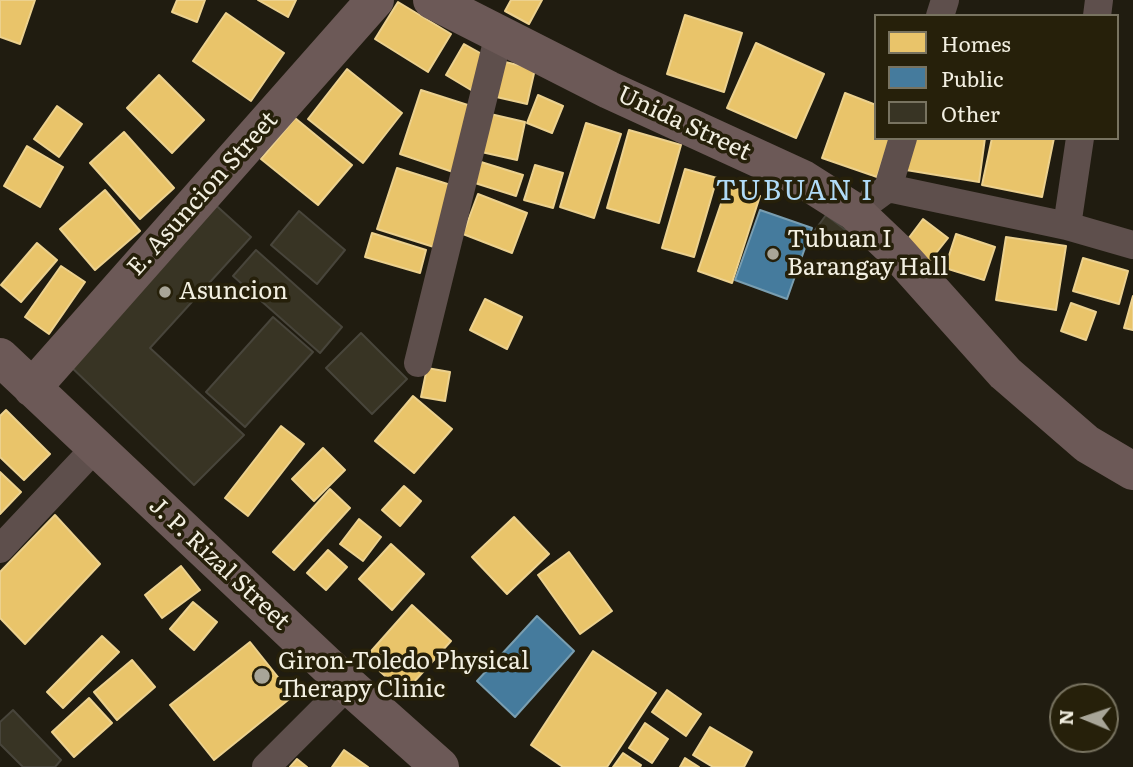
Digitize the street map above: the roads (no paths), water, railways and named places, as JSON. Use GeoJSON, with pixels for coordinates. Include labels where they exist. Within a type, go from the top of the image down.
{"type":"FeatureCollection","features":[{"type":"Feature","properties":{"kind":"main road","name":"E. Asuncion Street"},"geometry":{"type":"LineString","coordinates":[[32,388],[375,0]]}},
{"type":"Feature","properties":{"kind":"main road","name":"Unida Street"},"geometry":{"type":"LineString","coordinates":[[432,0],[609,90],[803,179],[855,212],[895,250],[1004,373],[1087,444],[1133,471]]}},
{"type":"Feature","properties":{"kind":"main road","name":"J. P. Rizal Street"},"geometry":{"type":"LineString","coordinates":[[0,357],[348,685],[440,767]]}},
{"type":"Feature","properties":{"kind":"street"},"geometry":{"type":"LineString","coordinates":[[418,363],[499,34]]}},
{"type":"Feature","properties":{"kind":"street"},"geometry":{"type":"LineString","coordinates":[[855,212],[888,188],[902,140]]}},
{"type":"Feature","properties":{"kind":"street"},"geometry":{"type":"LineString","coordinates":[[1068,226],[1080,140]]}},
{"type":"Feature","properties":{"kind":"street"},"geometry":{"type":"LineString","coordinates":[[888,188],[1068,226],[1133,245]]}},
{"type":"Feature","properties":{"kind":"street"},"geometry":{"type":"LineString","coordinates":[[0,549],[95,448]]}},
{"type":"Feature","properties":{"kind":"street"},"geometry":{"type":"LineString","coordinates":[[266,767],[348,685]]}},
{"type":"Feature","properties":{"kind":"place","name":"Tubuan I Barangay Hall"},"geometry":{"type":"Point","coordinates":[773,254]}},
{"type":"Feature","properties":{"kind":"place","name":"Asuncion"},"geometry":{"type":"Point","coordinates":[165,292]}},
{"type":"Feature","properties":{"kind":"place","name":"Giron-Toledo Physical Therapy Clinic"},"geometry":{"type":"Point","coordinates":[262,676]}},
{"type":"Feature","properties":{"kind":"district","name":"TUBUAN I"},"geometry":{"type":"Point","coordinates":[795,192]}}]}
